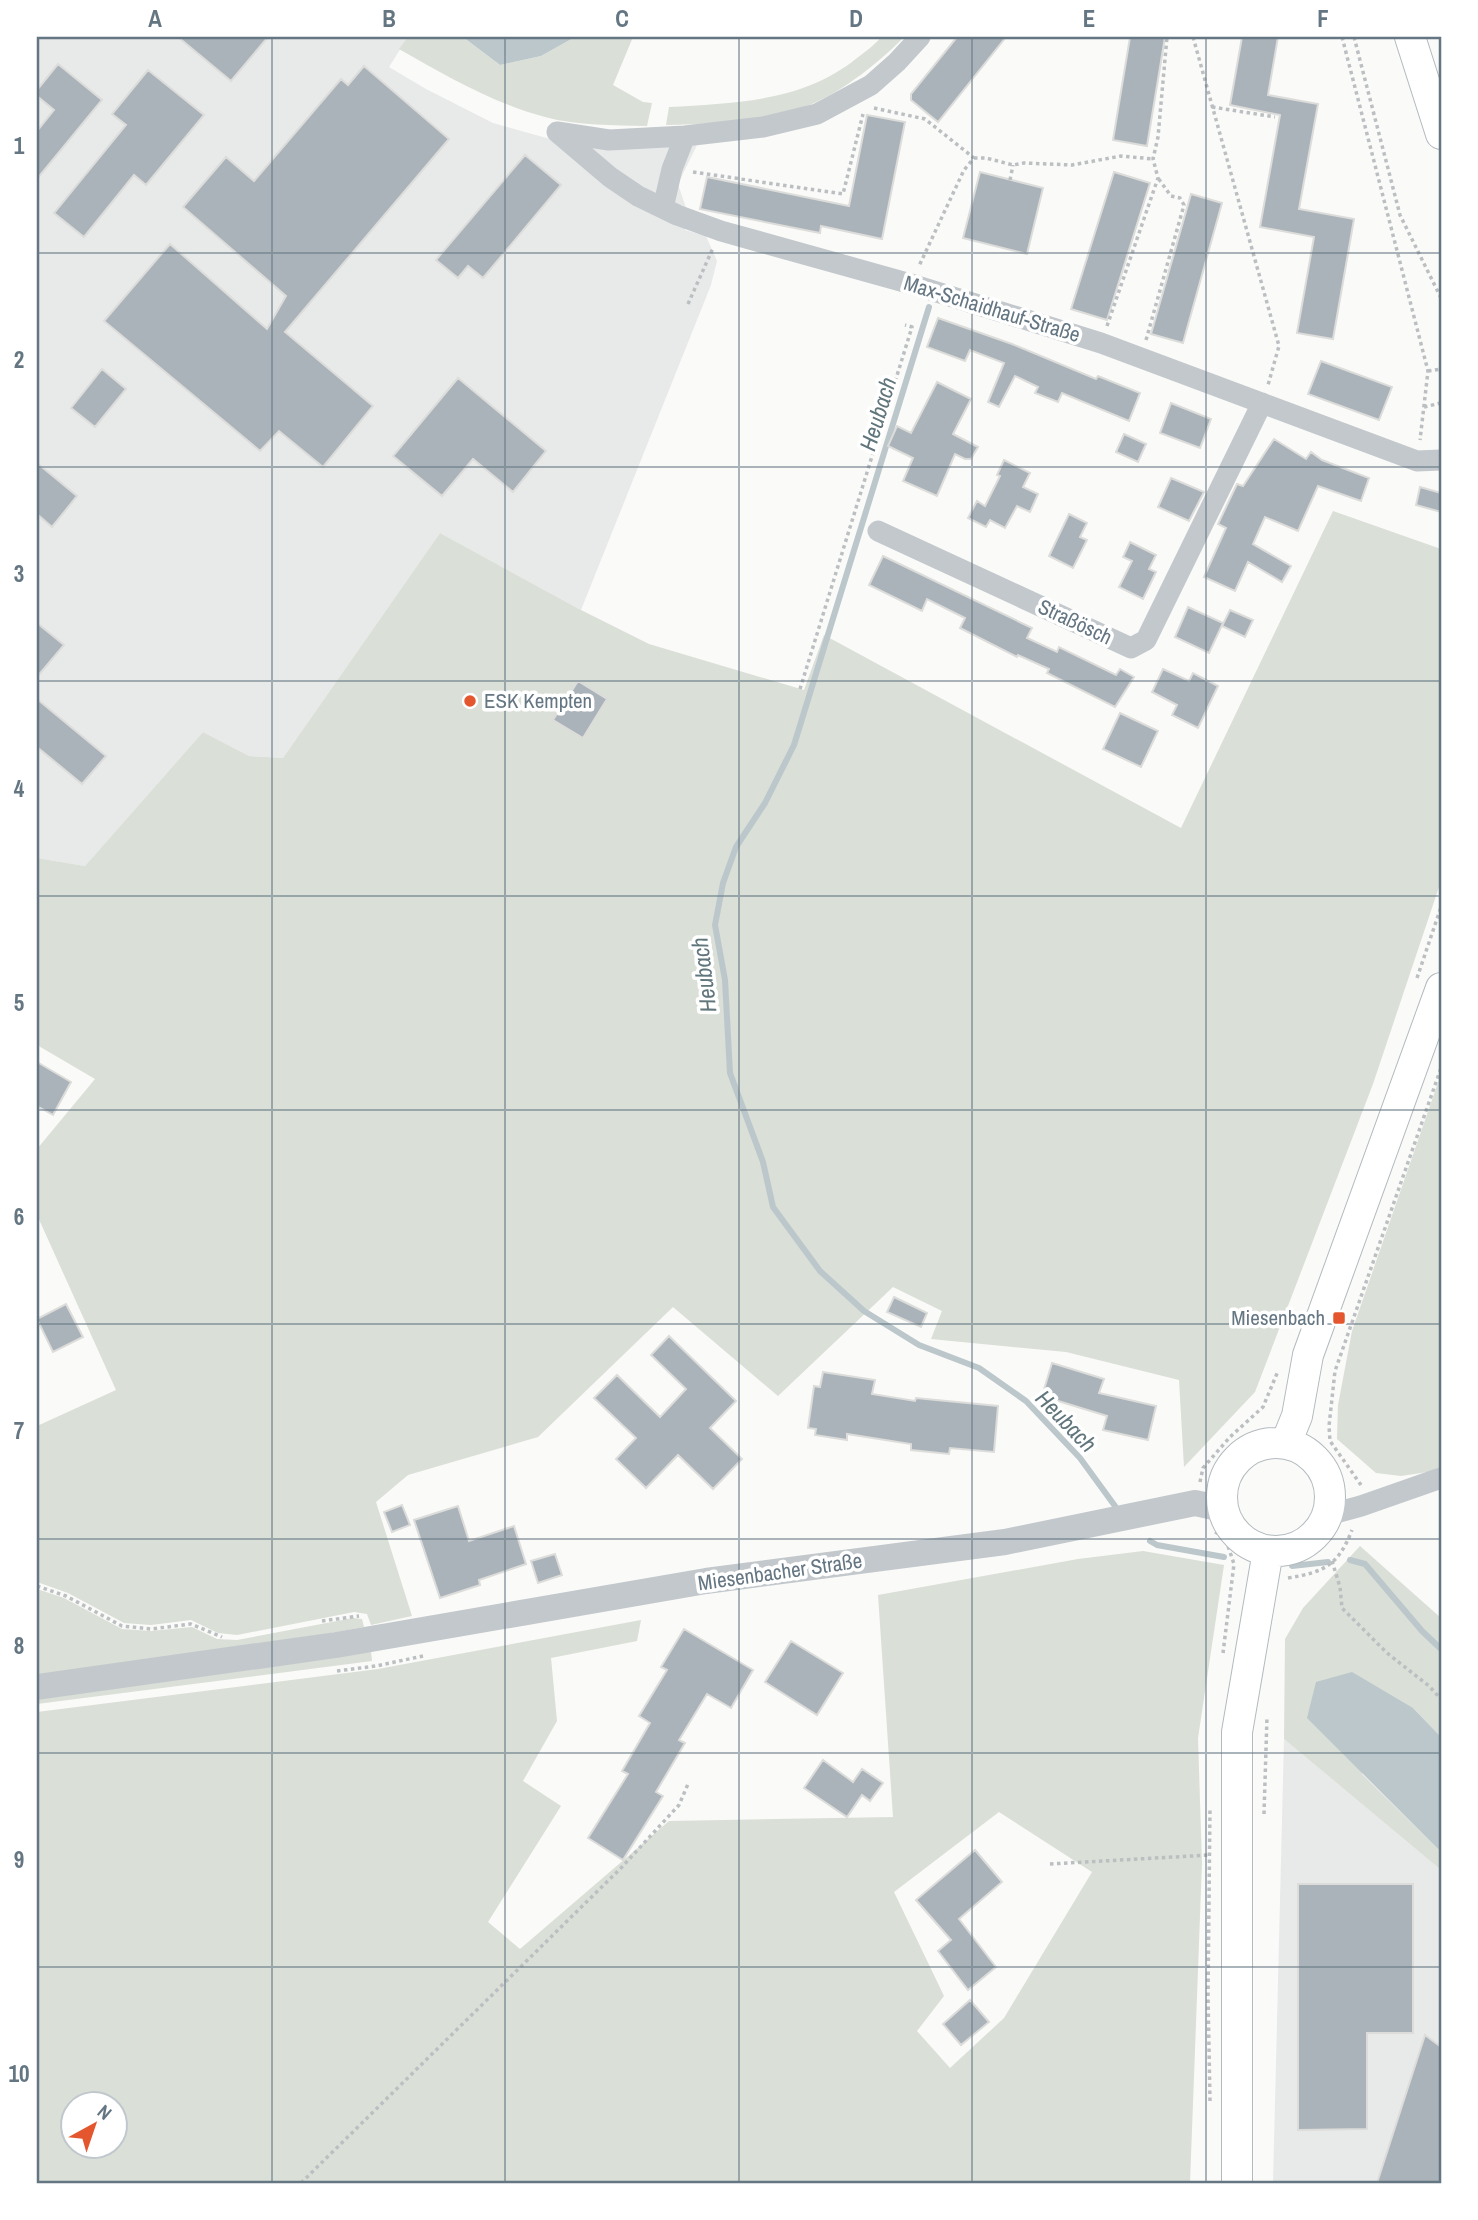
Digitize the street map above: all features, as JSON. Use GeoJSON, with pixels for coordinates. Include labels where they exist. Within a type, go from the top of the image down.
{"type":"FeatureCollection","features":[{"type":"Feature","properties":{"kind":"main road"},"geometry":{"type":"LineString","coordinates":[[1410,37],[1441,134]]}},
{"type":"Feature","properties":{"kind":"main road"},"geometry":{"type":"LineString","coordinates":[[1286,1443],[1297,1416],[1308,1355],[1428,986]]}},
{"type":"Feature","properties":{"kind":"main road"},"geometry":{"type":"LineString","coordinates":[[1286,1443],[1298,1447],[1316,1459],[1330,1484],[1331,1502],[1328,1515],[1316,1535],[1292,1550],[1268,1551],[1253,1547],[1239,1537],[1227,1521],[1211,1515],[1229,1469],[1238,1457],[1263,1444],[1286,1443]]}},
{"type":"Feature","properties":{"kind":"main road"},"geometry":{"type":"LineString","coordinates":[[1237,2183],[1237,1732],[1268,1551]]}},
{"type":"Feature","properties":{"kind":"street"},"geometry":{"type":"LineString","coordinates":[[663,208],[671,169],[685,136],[763,127],[817,114],[871,85],[897,62],[919,37]]}},
{"type":"Feature","properties":{"kind":"street","name":"Max-Schaidhauf-Straße"},"geometry":{"type":"LineString","coordinates":[[685,136],[609,140],[557,132],[610,177],[638,196],[677,215],[721,231],[911,284],[1101,343],[1417,461],[1441,460]]}},
{"type":"Feature","properties":{"kind":"street","name":"Straßösch"},"geometry":{"type":"LineString","coordinates":[[878,531],[1131,648],[1146,640],[1262,403]]}},
{"type":"Feature","properties":{"kind":"street"},"geometry":{"type":"LineString","coordinates":[[1328,1515],[1441,1478]]}},
{"type":"Feature","properties":{"kind":"street","name":"Miesenbacher Straße"},"geometry":{"type":"LineString","coordinates":[[37,1688],[336,1645],[706,1580],[1211,1515]]}},
{"type":"Feature","properties":{"kind":"path"},"geometry":{"type":"LineString","coordinates":[[1141,358],[1184,205],[1180,198],[1171,196],[1157,178],[1153,159],[1158,138],[1167,37]]}},
{"type":"Feature","properties":{"kind":"path"},"geometry":{"type":"LineString","coordinates":[[1193,37],[1279,346],[1262,403]]}},
{"type":"Feature","properties":{"kind":"path"},"geometry":{"type":"LineString","coordinates":[[1342,37],[1427,372],[1417,461]]}},
{"type":"Feature","properties":{"kind":"path"},"geometry":{"type":"LineString","coordinates":[[1354,37],[1400,215],[1441,298]]}},
{"type":"Feature","properties":{"kind":"path"},"geometry":{"type":"LineString","coordinates":[[671,169],[843,194],[865,106],[925,119],[974,158],[1013,165],[1072,165],[1121,156],[1153,159]]}},
{"type":"Feature","properties":{"kind":"path"},"geometry":{"type":"LineString","coordinates":[[1212,107],[1275,117]]}},
{"type":"Feature","properties":{"kind":"path"},"geometry":{"type":"LineString","coordinates":[[911,284],[964,170],[974,158]]}},
{"type":"Feature","properties":{"kind":"path"},"geometry":{"type":"LineString","coordinates":[[1010,180],[1013,165]]}},
{"type":"Feature","properties":{"kind":"path"},"geometry":{"type":"LineString","coordinates":[[1101,343],[1157,178]]}},
{"type":"Feature","properties":{"kind":"path"},"geometry":{"type":"LineString","coordinates":[[688,304],[721,231]]}},
{"type":"Feature","properties":{"kind":"path"},"geometry":{"type":"LineString","coordinates":[[800,689],[912,327],[905,325]]}},
{"type":"Feature","properties":{"kind":"path"},"geometry":{"type":"LineString","coordinates":[[1427,372],[1441,369]]}},
{"type":"Feature","properties":{"kind":"path"},"geometry":{"type":"LineString","coordinates":[[1424,407],[1441,403]]}},
{"type":"Feature","properties":{"kind":"path"},"geometry":{"type":"LineString","coordinates":[[1428,986],[1441,907]]}},
{"type":"Feature","properties":{"kind":"path"},"geometry":{"type":"LineString","coordinates":[[1288,1577],[1318,1572],[1332,1561],[1347,1543],[1361,1506],[1362,1482],[1330,1441],[1335,1371],[1441,1068]]}},
{"type":"Feature","properties":{"kind":"path"},"geometry":{"type":"LineString","coordinates":[[1234,1564],[1225,1538],[1211,1515],[1203,1468],[1230,1437],[1263,1407],[1278,1370]]}},
{"type":"Feature","properties":{"kind":"path"},"geometry":{"type":"LineString","coordinates":[[1332,1561],[1340,1587],[1342,1608],[1378,1644],[1441,1699]]}},
{"type":"Feature","properties":{"kind":"path"},"geometry":{"type":"LineString","coordinates":[[37,1586],[66,1596],[122,1626],[151,1629],[191,1624],[217,1636],[226,1637]]}},
{"type":"Feature","properties":{"kind":"path"},"geometry":{"type":"LineString","coordinates":[[315,1623],[355,1615],[364,1618],[373,1639]]}},
{"type":"Feature","properties":{"kind":"path"},"geometry":{"type":"LineString","coordinates":[[1264,1826],[1267,1714]]}},
{"type":"Feature","properties":{"kind":"path"},"geometry":{"type":"LineString","coordinates":[[301,2183],[621,1868],[679,1805],[688,1784]]}},
{"type":"Feature","properties":{"kind":"path"},"geometry":{"type":"LineString","coordinates":[[1210,1806],[1210,2103]]}},
{"type":"Feature","properties":{"kind":"path"},"geometry":{"type":"LineString","coordinates":[[1050,1864],[1209,1855]]}},
{"type":"Feature","properties":{"kind":"shaded area"},"geometry":{"type":"Polygon","coordinates":[[[37,37],[408,37],[389,67],[493,123],[568,144],[698,143],[678,184],[687,211],[685,230],[706,236],[717,261],[711,285],[581,610],[440,533],[283,758],[249,756],[203,732],[85,866],[37,858],[37,37]]]}},
{"type":"Feature","properties":{"kind":"shaded area"},"geometry":{"type":"Polygon","coordinates":[[[408,37],[463,37],[500,65],[541,56],[575,37],[633,37],[613,85],[643,102],[652,103],[647,126],[570,122],[507,104],[452,79],[399,49],[408,37]]]}},
{"type":"Feature","properties":{"kind":"shaded area"},"geometry":{"type":"Polygon","coordinates":[[[463,37],[575,37],[541,56],[500,65],[463,37]]]}},
{"type":"Feature","properties":{"kind":"shaded area"},"geometry":{"type":"Polygon","coordinates":[[[881,37],[904,37],[861,75],[812,104],[759,118],[666,125],[669,107],[768,98],[814,84],[836,73],[867,51],[881,37]]]}},
{"type":"Feature","properties":{"kind":"shaded area"},"geometry":{"type":"Polygon","coordinates":[[[1333,511],[1441,549],[1441,881],[1373,1084],[1255,1392],[1184,1467],[1179,1380],[1066,1352],[931,1339],[942,1311],[893,1287],[778,1396],[673,1307],[538,1437],[408,1475],[376,1502],[412,1616],[371,1625],[367,1614],[354,1612],[237,1635],[218,1633],[191,1620],[151,1625],[124,1623],[68,1593],[37,1582],[37,1426],[116,1390],[37,1215],[37,1149],[95,1079],[37,1045],[37,858],[85,866],[203,732],[249,756],[283,758],[440,533],[649,644],[804,690],[824,635],[1181,828],[1333,511]]]}},
{"type":"Feature","properties":{"kind":"shaded area"},"geometry":{"type":"Polygon","coordinates":[[[1441,1074],[1441,1470],[1401,1476],[1376,1473],[1337,1439],[1338,1405],[1352,1331],[1441,1074]]]}},
{"type":"Feature","properties":{"kind":"shaded area"},"geometry":{"type":"Polygon","coordinates":[[[1360,1546],[1441,1618],[1441,1737],[1413,1708],[1362,1774],[1441,1852],[1441,1870],[1284,1739],[1285,1639],[1303,1608],[1360,1546]]]}},
{"type":"Feature","properties":{"kind":"shaded area"},"geometry":{"type":"Polygon","coordinates":[[[1143,1551],[1224,1565],[1198,1738],[1202,1863],[1190,2183],[37,2183],[37,1712],[378,1669],[641,1620],[637,1641],[551,1658],[557,1721],[523,1781],[561,1806],[488,1922],[520,1949],[669,1821],[893,1817],[878,1595],[1078,1559],[1143,1551]],[[999,1812],[894,1892],[944,1996],[917,2031],[950,2068],[1004,2018],[1092,1872],[999,1812]]]}},
{"type":"Feature","properties":{"kind":"shaded area"},"geometry":{"type":"Polygon","coordinates":[[[37,1589],[64,1598],[122,1629],[151,1631],[192,1627],[217,1639],[237,1640],[353,1618],[362,1619],[364,1627],[221,1653],[37,1678],[37,1589]]]}},
{"type":"Feature","properties":{"kind":"shaded area"},"geometry":{"type":"Polygon","coordinates":[[[371,1651],[372,1661],[37,1704],[37,1695],[371,1651]]]}},
{"type":"Feature","properties":{"kind":"shaded area"},"geometry":{"type":"Polygon","coordinates":[[[1352,1672],[1413,1708],[1441,1737],[1441,1852],[1307,1718],[1316,1682],[1352,1672]]]}},
{"type":"Feature","properties":{"kind":"shaded area"},"geometry":{"type":"Polygon","coordinates":[[[1284,1739],[1441,1870],[1441,2183],[1273,2183],[1284,1739]]]}},
{"type":"Feature","properties":{"kind":"building"},"geometry":{"type":"Polygon","coordinates":[[[178,37],[268,37],[231,81],[178,37]]]}},
{"type":"Feature","properties":{"kind":"building"},"geometry":{"type":"Polygon","coordinates":[[[957,37],[1006,37],[938,122],[911,100],[911,94],[957,37]]]}},
{"type":"Feature","properties":{"kind":"building"},"geometry":{"type":"Polygon","coordinates":[[[1130,37],[1165,37],[1147,146],[1113,140],[1130,37]]]}},
{"type":"Feature","properties":{"kind":"building"},"geometry":{"type":"Polygon","coordinates":[[[1242,37],[1278,37],[1268,95],[1318,104],[1299,209],[1354,219],[1333,339],[1297,333],[1314,237],[1260,227],[1280,115],[1230,105],[1242,37]]]}},
{"type":"Feature","properties":{"kind":"building"},"geometry":{"type":"Polygon","coordinates":[[[58,64],[102,100],[37,179],[37,131],[54,110],[37,96],[37,90],[58,64]]]}},
{"type":"Feature","properties":{"kind":"building"},"geometry":{"type":"Polygon","coordinates":[[[364,66],[449,139],[285,332],[373,406],[323,467],[279,431],[260,451],[104,321],[170,244],[267,329],[286,296],[183,207],[226,157],[254,181],[341,79],[348,85],[364,66]]]}},
{"type":"Feature","properties":{"kind":"building"},"geometry":{"type":"Polygon","coordinates":[[[148,70],[204,115],[146,185],[134,175],[84,237],[54,213],[126,125],[112,114],[148,70]]]}},
{"type":"Feature","properties":{"kind":"building"},"geometry":{"type":"Polygon","coordinates":[[[867,115],[905,122],[882,239],[821,226],[820,233],[700,209],[707,177],[849,206],[867,115]]]}},
{"type":"Feature","properties":{"kind":"building"},"geometry":{"type":"Polygon","coordinates":[[[525,155],[561,185],[483,278],[468,266],[458,278],[436,260],[525,155]]]}},
{"type":"Feature","properties":{"kind":"building"},"geometry":{"type":"Polygon","coordinates":[[[980,172],[1043,188],[1027,254],[963,238],[980,172]]]}},
{"type":"Feature","properties":{"kind":"building"},"geometry":{"type":"Polygon","coordinates":[[[1114,172],[1150,183],[1107,320],[1071,309],[1114,172]]]}},
{"type":"Feature","properties":{"kind":"building"},"geometry":{"type":"Polygon","coordinates":[[[1191,194],[1222,203],[1183,343],[1151,334],[1191,194]]]}},
{"type":"Feature","properties":{"kind":"building"},"geometry":{"type":"Polygon","coordinates":[[[938,318],[1012,344],[1096,379],[1098,376],[1140,393],[1129,421],[1062,393],[1058,402],[1035,393],[1038,387],[1015,376],[999,407],[988,402],[1004,363],[970,350],[965,361],[927,347],[938,318]]]}},
{"type":"Feature","properties":{"kind":"building"},"geometry":{"type":"Polygon","coordinates":[[[1321,361],[1392,387],[1379,420],[1308,394],[1321,361]]]}},
{"type":"Feature","properties":{"kind":"building"},"geometry":{"type":"Polygon","coordinates":[[[102,369],[126,389],[95,427],[71,408],[102,369]]]}},
{"type":"Feature","properties":{"kind":"building"},"geometry":{"type":"Polygon","coordinates":[[[458,378],[546,451],[513,492],[473,459],[442,496],[393,456],[458,378]]]}},
{"type":"Feature","properties":{"kind":"building"},"geometry":{"type":"Polygon","coordinates":[[[937,382],[971,399],[953,434],[978,447],[971,459],[955,454],[937,496],[903,481],[913,458],[888,446],[897,426],[911,433],[937,382]]]}},
{"type":"Feature","properties":{"kind":"building"},"geometry":{"type":"Polygon","coordinates":[[[1171,403],[1211,419],[1200,448],[1160,433],[1171,403]]]}},
{"type":"Feature","properties":{"kind":"building"},"geometry":{"type":"Polygon","coordinates":[[[1124,434],[1146,444],[1138,462],[1116,452],[1124,434]]]}},
{"type":"Feature","properties":{"kind":"building"},"geometry":{"type":"Polygon","coordinates":[[[1274,439],[1306,459],[1311,452],[1322,460],[1369,478],[1361,501],[1318,486],[1298,531],[1265,517],[1253,544],[1291,566],[1282,582],[1248,562],[1235,591],[1204,577],[1226,528],[1218,524],[1237,484],[1243,486],[1274,439]]]}},
{"type":"Feature","properties":{"kind":"building"},"geometry":{"type":"Polygon","coordinates":[[[1004,460],[1030,473],[1023,487],[1038,494],[1030,512],[1017,506],[1005,528],[990,520],[986,527],[968,518],[977,501],[985,506],[1000,476],[997,475],[1004,460]]]}},
{"type":"Feature","properties":{"kind":"building"},"geometry":{"type":"Polygon","coordinates":[[[37,463],[77,496],[52,527],[37,514],[37,463]]]}},
{"type":"Feature","properties":{"kind":"building"},"geometry":{"type":"Polygon","coordinates":[[[1171,478],[1204,492],[1189,521],[1158,507],[1171,478]]]}},
{"type":"Feature","properties":{"kind":"building"},"geometry":{"type":"Polygon","coordinates":[[[1420,487],[1441,493],[1441,512],[1416,505],[1420,487]]]}},
{"type":"Feature","properties":{"kind":"building"},"geometry":{"type":"Polygon","coordinates":[[[1069,514],[1087,523],[1080,537],[1087,540],[1073,568],[1049,556],[1069,514]]]}},
{"type":"Feature","properties":{"kind":"building"},"geometry":{"type":"Polygon","coordinates":[[[1130,542],[1156,555],[1149,569],[1156,572],[1143,599],[1119,587],[1132,561],[1123,557],[1130,542]]]}},
{"type":"Feature","properties":{"kind":"building"},"geometry":{"type":"Polygon","coordinates":[[[883,556],[1032,628],[1027,638],[1057,652],[1059,647],[1116,675],[1120,669],[1134,677],[1115,707],[1047,673],[1049,669],[1018,655],[1017,657],[960,628],[965,618],[927,599],[922,611],[869,585],[883,556]]]}},
{"type":"Feature","properties":{"kind":"building"},"geometry":{"type":"Polygon","coordinates":[[[1188,607],[1223,623],[1209,653],[1175,637],[1188,607]]]}},
{"type":"Feature","properties":{"kind":"building"},"geometry":{"type":"Polygon","coordinates":[[[1230,610],[1253,620],[1245,637],[1222,626],[1230,610]]]}},
{"type":"Feature","properties":{"kind":"building"},"geometry":{"type":"Polygon","coordinates":[[[37,623],[64,645],[37,677],[37,623]]]}},
{"type":"Feature","properties":{"kind":"building"},"geometry":{"type":"Polygon","coordinates":[[[1163,669],[1189,681],[1193,673],[1218,686],[1198,728],[1172,715],[1177,705],[1152,692],[1163,669]]]}},
{"type":"Feature","properties":{"kind":"building"},"geometry":{"type":"Polygon","coordinates":[[[578,681],[607,699],[583,738],[553,720],[578,681]]]}},
{"type":"Feature","properties":{"kind":"building"},"geometry":{"type":"Polygon","coordinates":[[[37,699],[106,756],[82,784],[37,747],[37,699]]]}},
{"type":"Feature","properties":{"kind":"building"},"geometry":{"type":"Polygon","coordinates":[[[1120,713],[1158,731],[1141,767],[1103,749],[1120,713]]]}},
{"type":"Feature","properties":{"kind":"building"},"geometry":{"type":"Polygon","coordinates":[[[37,1062],[71,1082],[53,1115],[37,1106],[37,1062]]]}},
{"type":"Feature","properties":{"kind":"building"},"geometry":{"type":"Polygon","coordinates":[[[894,1297],[927,1313],[921,1327],[887,1312],[894,1297]]]}},
{"type":"Feature","properties":{"kind":"building"},"geometry":{"type":"Polygon","coordinates":[[[66,1304],[83,1337],[53,1352],[37,1319],[66,1304]]]}},
{"type":"Feature","properties":{"kind":"building"},"geometry":{"type":"Polygon","coordinates":[[[669,1336],[736,1401],[710,1428],[742,1459],[713,1489],[678,1455],[646,1488],[616,1459],[636,1438],[594,1398],[617,1375],[660,1417],[686,1389],[651,1355],[669,1336]]]}},
{"type":"Feature","properties":{"kind":"building"},"geometry":{"type":"Polygon","coordinates":[[[1052,1363],[1104,1379],[1099,1393],[1156,1406],[1148,1440],[1103,1430],[1107,1416],[1042,1396],[1052,1363]]]}},
{"type":"Feature","properties":{"kind":"building"},"geometry":{"type":"Polygon","coordinates":[[[823,1372],[875,1380],[872,1394],[915,1401],[916,1398],[998,1406],[994,1452],[950,1448],[949,1454],[911,1450],[911,1444],[847,1434],[847,1440],[815,1435],[816,1429],[808,1428],[814,1386],[820,1387],[823,1372]]]}},
{"type":"Feature","properties":{"kind":"building"},"geometry":{"type":"Polygon","coordinates":[[[402,1505],[410,1525],[392,1532],[384,1512],[402,1505]]]}},
{"type":"Feature","properties":{"kind":"building"},"geometry":{"type":"Polygon","coordinates":[[[458,1506],[469,1541],[514,1526],[526,1564],[479,1580],[480,1585],[440,1598],[414,1520],[458,1506]]]}},
{"type":"Feature","properties":{"kind":"building"},"geometry":{"type":"Polygon","coordinates":[[[555,1554],[562,1575],[538,1583],[531,1561],[555,1554]]]}},
{"type":"Feature","properties":{"kind":"building"},"geometry":{"type":"Polygon","coordinates":[[[684,1629],[753,1670],[731,1708],[707,1694],[679,1740],[685,1743],[656,1792],[663,1796],[623,1860],[588,1838],[628,1774],[622,1771],[650,1723],[639,1716],[667,1670],[661,1667],[684,1629]]]}},
{"type":"Feature","properties":{"kind":"building"},"geometry":{"type":"Polygon","coordinates":[[[791,1641],[843,1673],[817,1715],[765,1682],[791,1641]]]}},
{"type":"Feature","properties":{"kind":"building"},"geometry":{"type":"Polygon","coordinates":[[[823,1760],[853,1782],[862,1769],[883,1783],[870,1801],[862,1795],[847,1817],[804,1788],[823,1760]]]}},
{"type":"Feature","properties":{"kind":"building"},"geometry":{"type":"Polygon","coordinates":[[[975,1850],[1002,1882],[959,1919],[996,1967],[968,1990],[938,1951],[951,1940],[916,1900],[975,1850]]]}},
{"type":"Feature","properties":{"kind":"building"},"geometry":{"type":"Polygon","coordinates":[[[1298,1884],[1413,1884],[1413,2033],[1367,2033],[1367,2129],[1298,2130],[1298,1884]]]}},
{"type":"Feature","properties":{"kind":"building"},"geometry":{"type":"Polygon","coordinates":[[[970,2000],[989,2022],[961,2045],[943,2024],[970,2000]]]}},
{"type":"Feature","properties":{"kind":"building"},"geometry":{"type":"Polygon","coordinates":[[[1425,2035],[1441,2047],[1441,2183],[1377,2183],[1425,2035]]]}},
{"type":"Feature","properties":{"kind":"waterway","name":"Heubach"},"geometry":{"type":"LineString","coordinates":[[929,307],[794,745],[765,803],[736,847],[723,883],[715,925],[725,980],[730,1073],[763,1162],[773,1207],[820,1271],[864,1311],[919,1345],[979,1368],[1026,1401],[1080,1458],[1115,1506]]}},
{"type":"Feature","properties":{"kind":"waterway","name":"Heubach"},"geometry":{"type":"LineString","coordinates":[[1150,1541],[1157,1545],[1224,1557]]}},
{"type":"Feature","properties":{"kind":"waterway","name":"Heubach"},"geometry":{"type":"LineString","coordinates":[[1350,1560],[1365,1564],[1422,1631],[1441,1649]]}},
{"type":"Feature","properties":{"kind":"waterway","name":"Heubach"},"geometry":{"type":"LineString","coordinates":[[1292,1566],[1328,1562]]}},
{"type":"Feature","properties":{"kind":"place","name":"ESK Kempten"},"geometry":{"type":"Point","coordinates":[470,701]}},
{"type":"Feature","properties":{"kind":"place","name":"Miesenbach"},"geometry":{"type":"Point","coordinates":[1339,1318]}}]}
